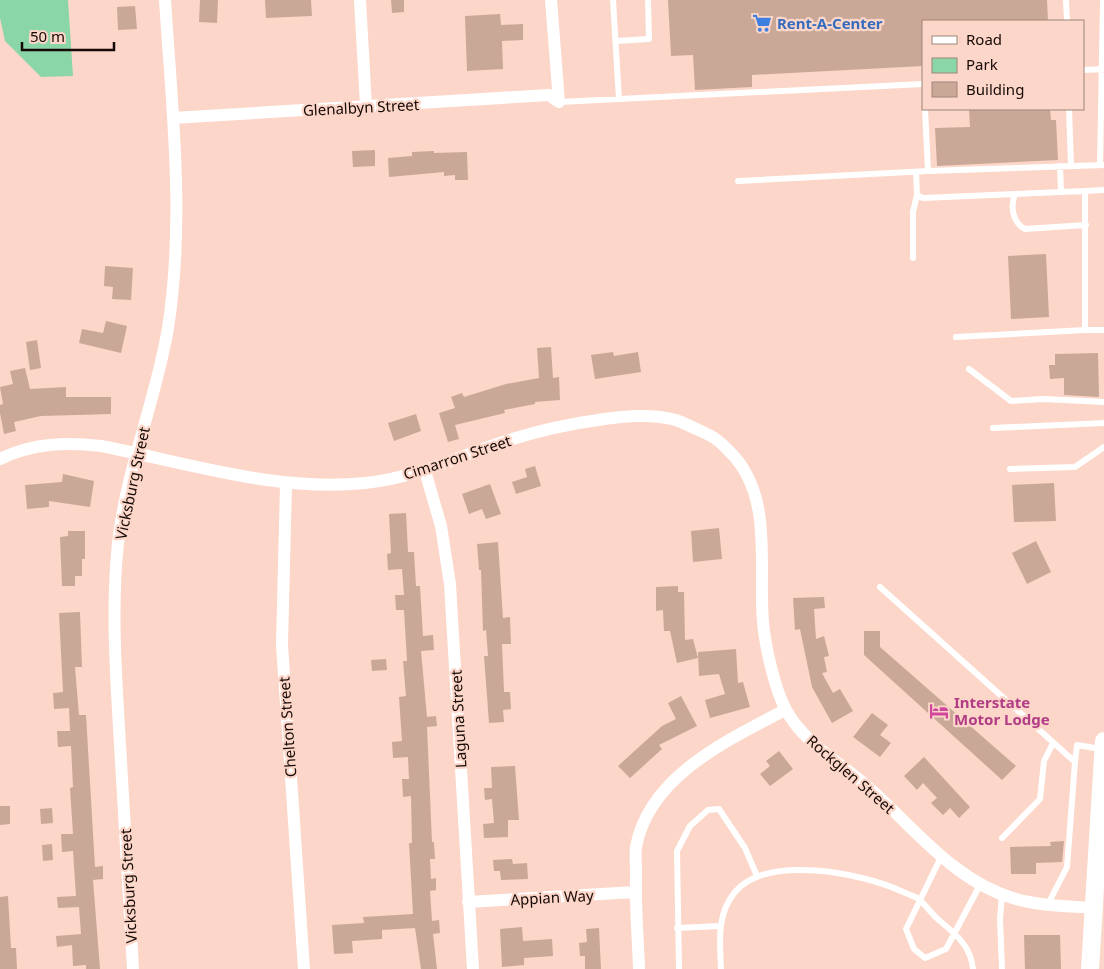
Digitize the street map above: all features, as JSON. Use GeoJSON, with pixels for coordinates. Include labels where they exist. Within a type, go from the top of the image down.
{"type":"FeatureCollection","features":[{"type":"Feature","properties":{"kind":"main road"},"geometry":{"type":"LineString","coordinates":[[1090,969],[1086,907],[1103,745]]}},
{"type":"Feature","properties":{"kind":"street","name":"Vicksburg Street"},"geometry":{"type":"LineString","coordinates":[[133,969],[116,675],[114,608],[118,542],[137,453],[168,329],[176,255],[177,189],[165,0]]}},
{"type":"Feature","properties":{"kind":"street"},"geometry":{"type":"LineString","coordinates":[[360,0],[366,106]]}},
{"type":"Feature","properties":{"kind":"street"},"geometry":{"type":"LineString","coordinates":[[551,0],[554,99]]}},
{"type":"Feature","properties":{"kind":"street","name":"Glenalbyn Street"},"geometry":{"type":"LineString","coordinates":[[173,118],[366,106],[554,99]]}},
{"type":"Feature","properties":{"kind":"street","name":"Cimarron Street"},"geometry":{"type":"LineString","coordinates":[[0,458],[17,451],[50,444],[77,443],[137,453],[286,484],[368,483],[425,471],[508,440],[566,424],[624,415],[674,420],[716,438],[739,461],[746,476]]}},
{"type":"Feature","properties":{"kind":"street","name":"Laguna Street"},"geometry":{"type":"LineString","coordinates":[[425,471],[441,526],[450,584],[473,969]]}},
{"type":"Feature","properties":{"kind":"street","name":"Rockglen Street"},"geometry":{"type":"LineString","coordinates":[[746,476],[755,495],[761,535],[763,622],[770,665],[786,710],[821,751],[865,784],[941,857],[980,885],[1014,899],[1048,905],[1086,907]]}},
{"type":"Feature","properties":{"kind":"street","name":"Chelton Street"},"geometry":{"type":"LineString","coordinates":[[286,484],[282,645],[304,969]]}},
{"type":"Feature","properties":{"kind":"street"},"geometry":{"type":"LineString","coordinates":[[639,969],[635,892],[636,847],[646,815],[668,786],[695,763],[720,746],[786,710]]}},
{"type":"Feature","properties":{"kind":"street","name":"Appian Way"},"geometry":{"type":"LineString","coordinates":[[468,902],[635,892]]}},
{"type":"Feature","properties":{"kind":"lane"},"geometry":{"type":"LineString","coordinates":[[613,0],[619,99]]}},
{"type":"Feature","properties":{"kind":"lane"},"geometry":{"type":"LineString","coordinates":[[616,41],[649,39],[648,0]]}},
{"type":"Feature","properties":{"kind":"lane"},"geometry":{"type":"LineString","coordinates":[[1066,0],[1066,20]]}},
{"type":"Feature","properties":{"kind":"lane"},"geometry":{"type":"LineString","coordinates":[[738,181],[928,171],[1102,165],[1103,0]]}},
{"type":"Feature","properties":{"kind":"lane"},"geometry":{"type":"LineString","coordinates":[[1084,70],[1103,69]]}},
{"type":"Feature","properties":{"kind":"lane"},"geometry":{"type":"LineString","coordinates":[[554,99],[619,99],[922,84]]}},
{"type":"Feature","properties":{"kind":"lane"},"geometry":{"type":"LineString","coordinates":[[925,110],[928,171]]}},
{"type":"Feature","properties":{"kind":"lane"},"geometry":{"type":"LineString","coordinates":[[1069,110],[1071,166]]}},
{"type":"Feature","properties":{"kind":"lane"},"geometry":{"type":"LineString","coordinates":[[1060,166],[1061,192]]}},
{"type":"Feature","properties":{"kind":"lane"},"geometry":{"type":"LineString","coordinates":[[913,258],[913,212],[917,195],[916,172]]}},
{"type":"Feature","properties":{"kind":"lane"},"geometry":{"type":"LineString","coordinates":[[917,195],[923,198],[1104,190]]}},
{"type":"Feature","properties":{"kind":"lane"},"geometry":{"type":"LineString","coordinates":[[1085,191],[1085,330]]}},
{"type":"Feature","properties":{"kind":"lane"},"geometry":{"type":"LineString","coordinates":[[1015,194],[1014,220],[1018,226],[1025,229],[1086,225]]}},
{"type":"Feature","properties":{"kind":"lane"},"geometry":{"type":"LineString","coordinates":[[956,337],[1104,330]]}},
{"type":"Feature","properties":{"kind":"lane"},"geometry":{"type":"LineString","coordinates":[[969,369],[1010,401],[1043,399],[1104,402]]}},
{"type":"Feature","properties":{"kind":"lane"},"geometry":{"type":"LineString","coordinates":[[993,428],[1104,423]]}},
{"type":"Feature","properties":{"kind":"lane"},"geometry":{"type":"LineString","coordinates":[[1010,469],[1075,467],[1104,447]]}},
{"type":"Feature","properties":{"kind":"lane"},"geometry":{"type":"LineString","coordinates":[[880,587],[1075,762]]}},
{"type":"Feature","properties":{"kind":"lane"},"geometry":{"type":"LineString","coordinates":[[1002,838],[1040,799],[1044,761],[1053,742]]}},
{"type":"Feature","properties":{"kind":"lane"},"geometry":{"type":"LineString","coordinates":[[1048,905],[1066,867],[1077,744],[1103,745]]}},
{"type":"Feature","properties":{"kind":"lane"},"geometry":{"type":"LineString","coordinates":[[679,969],[677,851],[690,826],[708,810],[719,809],[744,848],[757,876]]}},
{"type":"Feature","properties":{"kind":"lane"},"geometry":{"type":"LineString","coordinates":[[941,857],[918,899],[906,929],[914,949],[925,958],[946,949],[980,885]]}},
{"type":"Feature","properties":{"kind":"lane"},"geometry":{"type":"LineString","coordinates":[[721,969],[719,926],[728,902],[736,891],[757,876],[777,872],[832,871],[887,884],[918,899],[930,913],[955,933],[970,951],[973,969]]}},
{"type":"Feature","properties":{"kind":"lane"},"geometry":{"type":"LineString","coordinates":[[1002,894],[1000,919],[1002,969]]}},
{"type":"Feature","properties":{"kind":"lane"},"geometry":{"type":"LineString","coordinates":[[677,928],[719,926]]}},
{"type":"Feature","properties":{"kind":"green space"},"geometry":{"type":"Polygon","coordinates":[[[0,0],[68,0],[73,76],[41,77],[5,41],[0,18],[0,0]]]}},
{"type":"Feature","properties":{"kind":"building"},"geometry":{"type":"Polygon","coordinates":[[[200,0],[218,0],[217,23],[199,22],[200,0]]]}},
{"type":"Feature","properties":{"kind":"building"},"geometry":{"type":"Polygon","coordinates":[[[265,0],[311,0],[312,16],[266,18],[265,0]]]}},
{"type":"Feature","properties":{"kind":"building"},"geometry":{"type":"Polygon","coordinates":[[[391,0],[404,0],[404,12],[392,13],[391,0]]]}},
{"type":"Feature","properties":{"kind":"building"},"geometry":{"type":"Polygon","coordinates":[[[668,0],[1047,0],[1048,20],[922,20],[922,66],[752,75],[752,87],[695,90],[693,55],[671,56],[668,0]]]}},
{"type":"Feature","properties":{"kind":"building"},"geometry":{"type":"Polygon","coordinates":[[[135,6],[137,29],[118,30],[117,7],[135,6]]]}},
{"type":"Feature","properties":{"kind":"building"},"geometry":{"type":"Polygon","coordinates":[[[500,14],[501,25],[523,24],[523,40],[502,41],[503,69],[467,71],[465,16],[500,14]]]}},
{"type":"Feature","properties":{"kind":"building"},"geometry":{"type":"Polygon","coordinates":[[[969,110],[1050,110],[1051,120],[1056,120],[1058,160],[937,166],[935,128],[970,127],[969,110]]]}},
{"type":"Feature","properties":{"kind":"building"},"geometry":{"type":"Polygon","coordinates":[[[375,150],[375,166],[353,167],[352,151],[375,150]]]}},
{"type":"Feature","properties":{"kind":"building"},"geometry":{"type":"Polygon","coordinates":[[[434,151],[434,153],[467,152],[468,180],[455,180],[455,175],[444,176],[444,172],[389,177],[388,158],[412,156],[412,152],[434,151]]]}},
{"type":"Feature","properties":{"kind":"building"},"geometry":{"type":"Polygon","coordinates":[[[1046,254],[1049,317],[1011,319],[1008,256],[1046,254]]]}},
{"type":"Feature","properties":{"kind":"building"},"geometry":{"type":"Polygon","coordinates":[[[105,266],[133,268],[131,300],[112,299],[113,287],[104,286],[105,266]]]}},
{"type":"Feature","properties":{"kind":"building"},"geometry":{"type":"Polygon","coordinates":[[[106,321],[127,326],[121,353],[79,343],[82,329],[103,333],[106,321]]]}},
{"type":"Feature","properties":{"kind":"building"},"geometry":{"type":"Polygon","coordinates":[[[37,340],[41,368],[30,370],[26,342],[37,340]]]}},
{"type":"Feature","properties":{"kind":"building"},"geometry":{"type":"Polygon","coordinates":[[[551,347],[553,378],[559,377],[560,400],[535,402],[535,404],[504,410],[505,413],[455,425],[459,439],[448,442],[439,413],[455,408],[451,397],[462,393],[464,397],[506,384],[539,378],[537,348],[551,347]]]}},
{"type":"Feature","properties":{"kind":"building"},"geometry":{"type":"Polygon","coordinates":[[[613,352],[614,356],[638,352],[641,372],[595,379],[591,355],[613,352]]]}},
{"type":"Feature","properties":{"kind":"building"},"geometry":{"type":"Polygon","coordinates":[[[1098,353],[1099,397],[1064,395],[1064,378],[1050,379],[1049,365],[1055,365],[1055,354],[1098,353]]]}},
{"type":"Feature","properties":{"kind":"building"},"geometry":{"type":"Polygon","coordinates":[[[25,368],[30,389],[66,387],[66,397],[111,397],[111,414],[41,416],[14,422],[16,431],[4,434],[0,413],[0,405],[3,404],[0,387],[13,384],[10,371],[25,368]]]}},
{"type":"Feature","properties":{"kind":"building"},"geometry":{"type":"Polygon","coordinates":[[[416,414],[421,431],[394,441],[388,423],[416,414]]]}},
{"type":"Feature","properties":{"kind":"building"},"geometry":{"type":"Polygon","coordinates":[[[535,466],[541,486],[516,494],[512,482],[527,477],[525,469],[535,466]]]}},
{"type":"Feature","properties":{"kind":"building"},"geometry":{"type":"Polygon","coordinates":[[[63,474],[94,481],[90,507],[49,501],[49,507],[27,509],[25,485],[62,482],[63,474]]]}},
{"type":"Feature","properties":{"kind":"building"},"geometry":{"type":"Polygon","coordinates":[[[1054,483],[1056,521],[1014,522],[1012,485],[1054,483]]]}},
{"type":"Feature","properties":{"kind":"building"},"geometry":{"type":"Polygon","coordinates":[[[490,484],[501,514],[486,519],[482,509],[469,514],[462,494],[490,484]]]}},
{"type":"Feature","properties":{"kind":"building"},"geometry":{"type":"Polygon","coordinates":[[[406,513],[408,552],[414,552],[416,586],[420,586],[423,636],[433,635],[434,650],[421,651],[427,717],[436,716],[437,726],[427,727],[432,842],[434,842],[435,859],[430,859],[431,879],[436,878],[436,890],[430,891],[432,921],[439,920],[440,933],[433,934],[437,969],[421,969],[415,928],[382,930],[382,939],[352,941],[353,953],[334,954],[332,925],[364,923],[363,917],[413,914],[409,843],[412,843],[411,796],[403,797],[402,779],[409,779],[408,757],[393,758],[392,742],[402,741],[399,697],[406,696],[403,661],[407,661],[404,610],[396,610],[395,595],[404,595],[402,569],[388,570],[387,554],[391,553],[389,514],[406,513]]]}},
{"type":"Feature","properties":{"kind":"building"},"geometry":{"type":"Polygon","coordinates":[[[719,528],[722,559],[693,562],[691,531],[719,528]]]}},
{"type":"Feature","properties":{"kind":"building"},"geometry":{"type":"Polygon","coordinates":[[[68,531],[85,531],[85,559],[82,559],[82,576],[75,576],[75,586],[62,586],[60,537],[68,536],[68,531]]]}},
{"type":"Feature","properties":{"kind":"building"},"geometry":{"type":"Polygon","coordinates":[[[1036,541],[1051,572],[1027,584],[1012,553],[1036,541]]]}},
{"type":"Feature","properties":{"kind":"building"},"geometry":{"type":"Polygon","coordinates":[[[498,542],[503,618],[510,617],[511,644],[502,644],[504,692],[510,692],[511,709],[503,710],[504,722],[489,723],[484,656],[488,656],[486,630],[483,631],[481,570],[479,570],[477,544],[498,542]]]}},
{"type":"Feature","properties":{"kind":"building"},"geometry":{"type":"Polygon","coordinates":[[[678,586],[678,592],[684,592],[685,640],[693,639],[698,658],[677,663],[670,631],[664,631],[663,610],[656,611],[656,587],[678,586]]]}},
{"type":"Feature","properties":{"kind":"building"},"geometry":{"type":"Polygon","coordinates":[[[824,597],[825,608],[814,609],[816,639],[824,636],[829,656],[824,657],[827,672],[822,673],[833,693],[840,689],[853,711],[832,723],[812,687],[800,629],[795,630],[793,598],[824,597]]]}},
{"type":"Feature","properties":{"kind":"building"},"geometry":{"type":"Polygon","coordinates":[[[80,612],[82,667],[75,667],[79,715],[86,715],[95,867],[103,866],[103,879],[93,880],[100,969],[86,969],[86,965],[73,966],[72,945],[57,947],[56,936],[81,934],[79,907],[58,908],[57,897],[76,896],[73,851],[62,852],[61,834],[73,834],[70,788],[73,787],[71,746],[58,747],[57,731],[70,731],[69,708],[54,709],[53,693],[63,692],[59,613],[80,612]]]}},
{"type":"Feature","properties":{"kind":"building","name":"Interstate Motor Lodge"},"geometry":{"type":"Polygon","coordinates":[[[864,631],[880,631],[880,647],[1016,766],[1002,780],[864,655],[864,631]]]}},
{"type":"Feature","properties":{"kind":"building"},"geometry":{"type":"Polygon","coordinates":[[[736,649],[738,683],[743,682],[750,707],[710,718],[705,700],[725,694],[719,674],[699,676],[698,652],[736,649]]]}},
{"type":"Feature","properties":{"kind":"building"},"geometry":{"type":"Polygon","coordinates":[[[386,659],[387,670],[372,671],[371,660],[386,659]]]}},
{"type":"Feature","properties":{"kind":"building"},"geometry":{"type":"Polygon","coordinates":[[[681,696],[697,726],[659,745],[662,749],[630,778],[618,766],[662,726],[676,719],[668,703],[681,696]]]}},
{"type":"Feature","properties":{"kind":"building"},"geometry":{"type":"Polygon","coordinates":[[[872,713],[888,725],[880,735],[891,743],[880,757],[853,737],[872,713]]]}},
{"type":"Feature","properties":{"kind":"building"},"geometry":{"type":"Polygon","coordinates":[[[779,751],[793,769],[770,786],[760,774],[770,766],[766,761],[779,751]]]}},
{"type":"Feature","properties":{"kind":"building"},"geometry":{"type":"Polygon","coordinates":[[[924,757],[970,807],[959,818],[950,808],[943,815],[931,803],[937,798],[923,783],[917,790],[904,776],[924,757]]]}},
{"type":"Feature","properties":{"kind":"building"},"geometry":{"type":"Polygon","coordinates":[[[515,766],[519,820],[508,820],[508,837],[484,838],[483,824],[494,823],[492,799],[485,800],[484,788],[492,788],[491,767],[515,766]]]}},
{"type":"Feature","properties":{"kind":"building"},"geometry":{"type":"Polygon","coordinates":[[[0,806],[10,806],[10,824],[0,825],[0,806]]]}},
{"type":"Feature","properties":{"kind":"building"},"geometry":{"type":"Polygon","coordinates":[[[52,808],[53,823],[41,824],[40,809],[52,808]]]}},
{"type":"Feature","properties":{"kind":"building"},"geometry":{"type":"Polygon","coordinates":[[[1064,841],[1062,862],[1036,863],[1036,874],[1011,874],[1010,847],[1051,846],[1050,842],[1064,841]]]}},
{"type":"Feature","properties":{"kind":"building"},"geometry":{"type":"Polygon","coordinates":[[[52,844],[53,860],[43,861],[42,845],[52,844]]]}},
{"type":"Feature","properties":{"kind":"building"},"geometry":{"type":"Polygon","coordinates":[[[512,859],[513,864],[527,863],[528,879],[501,880],[500,871],[494,871],[493,860],[512,859]]]}},
{"type":"Feature","properties":{"kind":"building"},"geometry":{"type":"Polygon","coordinates":[[[8,896],[11,948],[16,948],[17,969],[0,969],[0,897],[8,896]]]}},
{"type":"Feature","properties":{"kind":"building"},"geometry":{"type":"Polygon","coordinates":[[[522,927],[523,941],[552,939],[553,956],[524,958],[524,965],[502,967],[500,929],[522,927]]]}},
{"type":"Feature","properties":{"kind":"building"},"geometry":{"type":"Polygon","coordinates":[[[599,928],[601,969],[585,969],[585,956],[580,956],[579,943],[587,942],[586,929],[599,928]]]}},
{"type":"Feature","properties":{"kind":"building"},"geometry":{"type":"Polygon","coordinates":[[[1024,935],[1060,935],[1061,969],[1025,969],[1024,935]]]}},
{"type":"Feature","properties":{"kind":"place","name":"Rent-A-Center"},"geometry":{"type":"Point","coordinates":[762,23]}},
{"type":"Feature","properties":{"kind":"place","name":"Interstate Motor Lodge"},"geometry":{"type":"Point","coordinates":[939,711]}}]}
